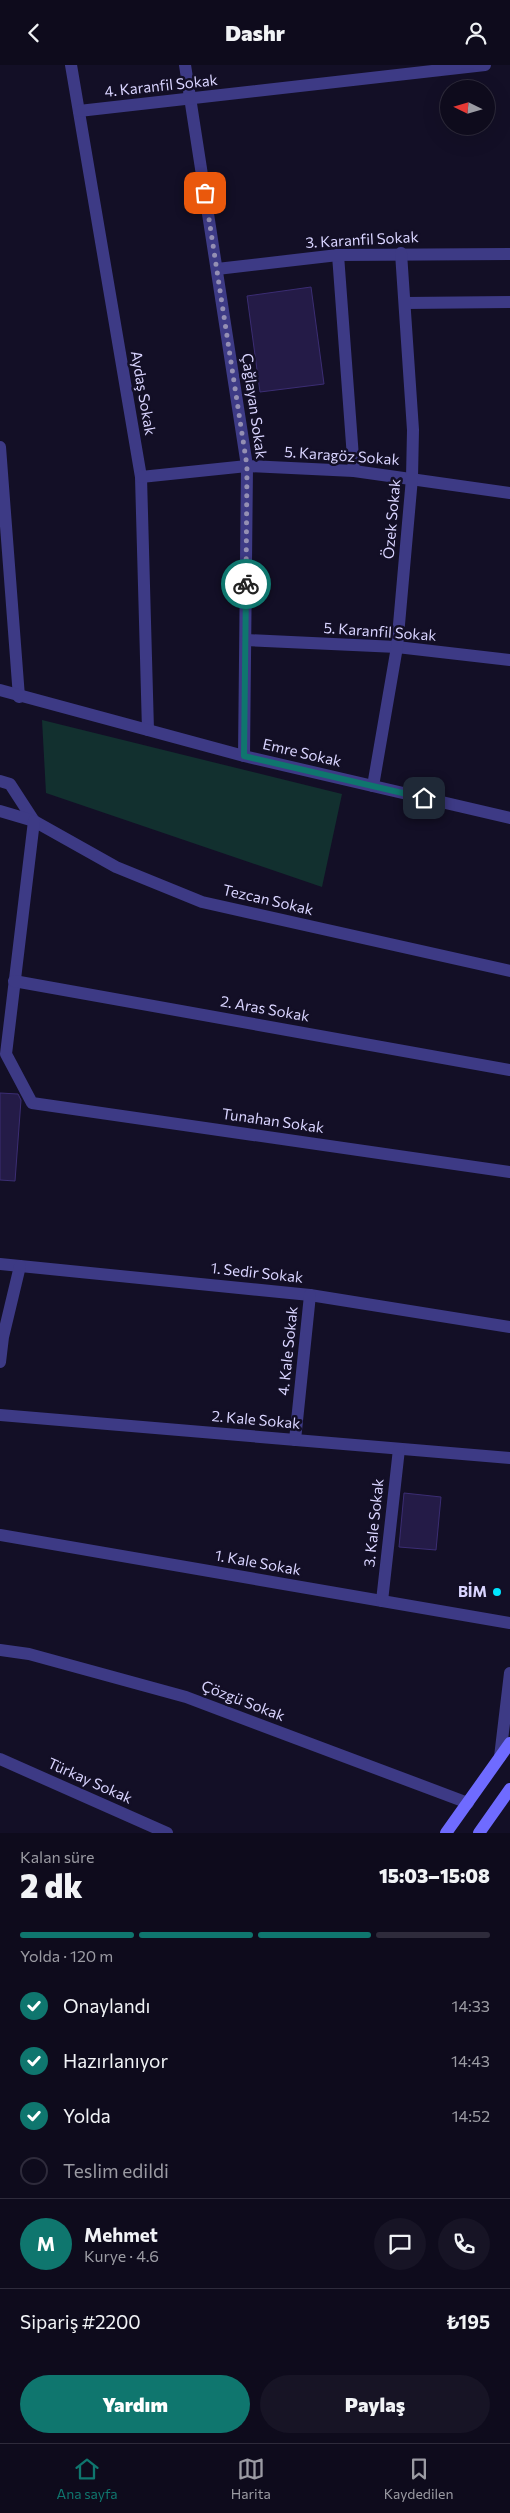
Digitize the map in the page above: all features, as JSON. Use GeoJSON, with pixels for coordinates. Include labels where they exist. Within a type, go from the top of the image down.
{"type":"FeatureCollection","features":[{"type":"Feature","properties":{"kind":"street","name":"Aydaş Sokak"},"geometry":{"type":"LineString","coordinates":[[71,65],[141,477],[148,730]]}},
{"type":"Feature","properties":{"kind":"street","name":"Çağlayan Sokak"},"geometry":{"type":"LineString","coordinates":[[185,65],[247,466],[244,756]]}},
{"type":"Feature","properties":{"kind":"street","name":"4. Karanfil Sokak"},"geometry":{"type":"LineString","coordinates":[[79,111],[485,65]]}},
{"type":"Feature","properties":{"kind":"street","name":"Özek Sokak"},"geometry":{"type":"LineString","coordinates":[[373,786],[397,647],[412,478],[413,430],[401,253]]}},
{"type":"Feature","properties":{"kind":"street","name":"3. Karanfil Sokak"},"geometry":{"type":"LineString","coordinates":[[217,269],[338,255],[510,253]]}},
{"type":"Feature","properties":{"kind":"street"},"geometry":{"type":"LineString","coordinates":[[338,255],[354,471]]}},
{"type":"Feature","properties":{"kind":"street"},"geometry":{"type":"LineString","coordinates":[[405,303],[510,302]]}},
{"type":"Feature","properties":{"kind":"street"},"geometry":{"type":"LineString","coordinates":[[0,447],[19,697]]}},
{"type":"Feature","properties":{"kind":"street","name":"5. Karagöz Sokak"},"geometry":{"type":"LineString","coordinates":[[141,477],[247,466],[354,471],[510,493]]}},
{"type":"Feature","properties":{"kind":"street","name":"5. Karanfil Sokak"},"geometry":{"type":"LineString","coordinates":[[246,640],[397,647],[510,660]]}},
{"type":"Feature","properties":{"kind":"street","name":"Emre Sokak"},"geometry":{"type":"LineString","coordinates":[[0,690],[19,697],[244,756],[510,819]]}},
{"type":"Feature","properties":{"kind":"street"},"geometry":{"type":"LineString","coordinates":[[0,781],[10,783],[34,821],[14,981]]}},
{"type":"Feature","properties":{"kind":"street","name":"Tezcan Sokak"},"geometry":{"type":"LineString","coordinates":[[0,811],[34,821],[116,867],[202,902],[510,971]]}},
{"type":"Feature","properties":{"kind":"street","name":"2. Aras Sokak"},"geometry":{"type":"LineString","coordinates":[[14,981],[510,1070]]}},
{"type":"Feature","properties":{"kind":"street","name":"Tunahan Sokak"},"geometry":{"type":"LineString","coordinates":[[14,981],[6,1054],[32,1103],[510,1172]]}},
{"type":"Feature","properties":{"kind":"street","name":"1. Sedir Sokak"},"geometry":{"type":"LineString","coordinates":[[0,1264],[310,1295],[510,1327]]}},
{"type":"Feature","properties":{"kind":"street"},"geometry":{"type":"LineString","coordinates":[[0,1362],[2,1337],[20,1266]]}},
{"type":"Feature","properties":{"kind":"street","name":"4. Kale Sokak"},"geometry":{"type":"LineString","coordinates":[[295,1440],[310,1295]]}},
{"type":"Feature","properties":{"kind":"street","name":"2. Kale Sokak"},"geometry":{"type":"LineString","coordinates":[[0,1415],[510,1458]]}},
{"type":"Feature","properties":{"kind":"street","name":"3. Kale Sokak"},"geometry":{"type":"LineString","coordinates":[[382,1601],[399,1449]]}},
{"type":"Feature","properties":{"kind":"street","name":"1. Kale Sokak"},"geometry":{"type":"LineString","coordinates":[[0,1535],[510,1623]]}},
{"type":"Feature","properties":{"kind":"street","name":"Çözgü Sokak"},"geometry":{"type":"LineString","coordinates":[[0,1650],[29,1654],[186,1697],[468,1803]]}},
{"type":"Feature","properties":{"kind":"street"},"geometry":{"type":"LineString","coordinates":[[505,1760],[510,1673]]}},
{"type":"Feature","properties":{"kind":"street"},"geometry":{"type":"LineString","coordinates":[[446,1833],[468,1803],[505,1760],[510,1743]]}},
{"type":"Feature","properties":{"kind":"street","name":"Türkay Sokak"},"geometry":{"type":"LineString","coordinates":[[0,1759],[166,1833]]}},
{"type":"Feature","properties":{"kind":"street"},"geometry":{"type":"LineString","coordinates":[[479,1833],[510,1789]]}},
{"type":"Feature","properties":{"kind":"green space"},"geometry":{"type":"Polygon","coordinates":[[[42,720],[342,794],[322,887],[46,793],[42,720]]]}},
{"type":"Feature","properties":{"kind":"building"},"geometry":{"type":"Polygon","coordinates":[[[311,287],[324,384],[260,392],[247,296],[311,287]]]}},
{"type":"Feature","properties":{"kind":"building"},"geometry":{"type":"Polygon","coordinates":[[[0,1093],[18,1094],[21,1100],[15,1181],[0,1180],[0,1093]]]}},
{"type":"Feature","properties":{"kind":"building"},"geometry":{"type":"Polygon","coordinates":[[[404,1493],[441,1497],[436,1550],[399,1547],[404,1493]]]}},
{"type":"Feature","properties":{"kind":"way so far"},"geometry":{"type":"LineString","coordinates":[[205,193],[247,466],[246,584]]}},
{"type":"Feature","properties":{"kind":"place","name":"BİM"},"geometry":{"type":"Point","coordinates":[497,1592]}},
{"type":"Feature","properties":{"kind":"route"},"geometry":{"type":"LineString","coordinates":[[246,584],[244,756],[424,798]]}}]}
